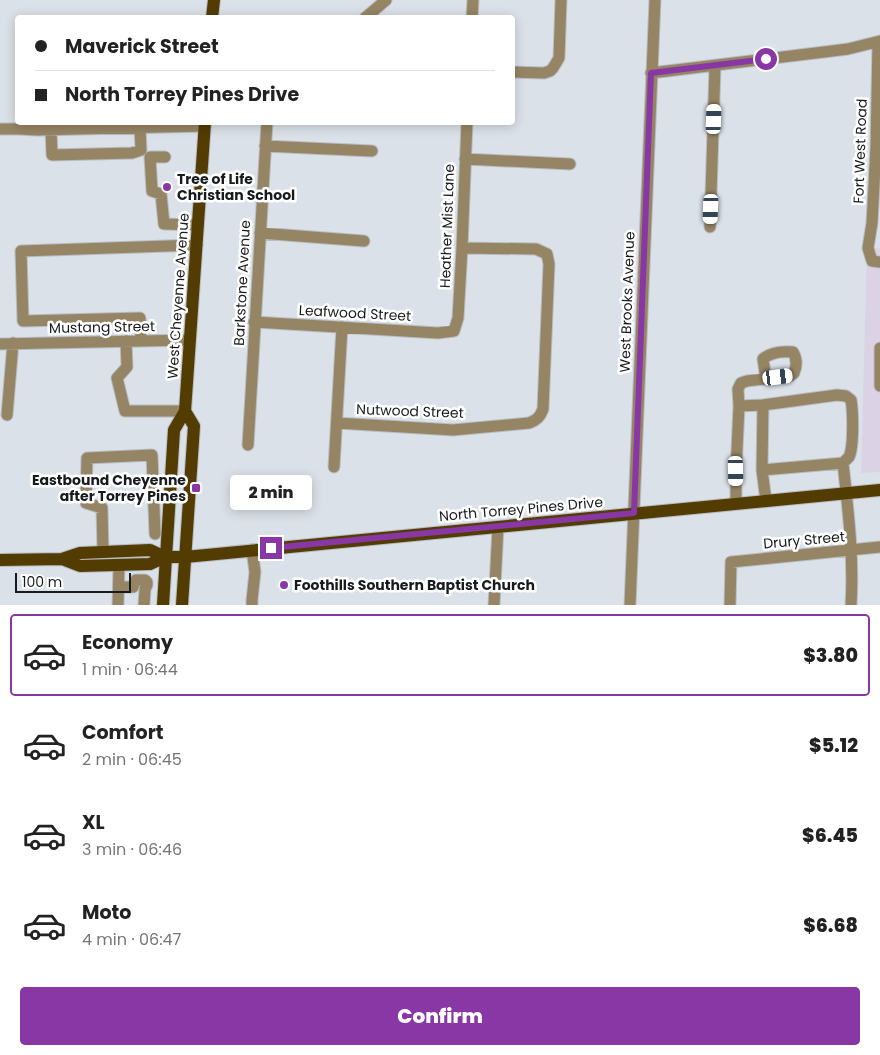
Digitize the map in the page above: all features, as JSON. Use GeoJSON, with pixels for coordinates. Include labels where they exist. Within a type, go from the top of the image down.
{"type":"FeatureCollection","features":[{"type":"Feature","properties":{"kind":"main road"},"geometry":{"type":"LineString","coordinates":[[212,15],[214,0]]}},
{"type":"Feature","properties":{"kind":"main road","name":"West Cheyenne Avenue"},"geometry":{"type":"LineString","coordinates":[[162,605],[174,430],[186,412],[205,125]]}},
{"type":"Feature","properties":{"kind":"main road","name":"West Cheyenne Avenue"},"geometry":{"type":"LineString","coordinates":[[182,605],[194,426],[186,412]]}},
{"type":"Feature","properties":{"kind":"main road","name":"North Torrey Pines Drive"},"geometry":{"type":"LineString","coordinates":[[0,560],[67,561],[80,566],[150,564],[165,557],[185,557],[880,490]]}},
{"type":"Feature","properties":{"kind":"main road","name":"North Torrey Pines Drive"},"geometry":{"type":"LineString","coordinates":[[67,561],[80,552],[150,550],[165,557]]}},
{"type":"Feature","properties":{"kind":"main road"},"geometry":{"type":"LineString","coordinates":[[103,552],[112,558],[125,558],[126,565]]}},
{"type":"Feature","properties":{"kind":"street"},"geometry":{"type":"LineString","coordinates":[[369,15],[386,0]]}},
{"type":"Feature","properties":{"kind":"street"},"geometry":{"type":"LineString","coordinates":[[472,0],[472,15]]}},
{"type":"Feature","properties":{"kind":"street"},"geometry":{"type":"LineString","coordinates":[[515,72],[544,73],[553,68],[559,58],[561,0]]}},
{"type":"Feature","properties":{"kind":"street","name":"West Brooks Avenue"},"geometry":{"type":"LineString","coordinates":[[630,605],[655,0]]}},
{"type":"Feature","properties":{"kind":"street"},"geometry":{"type":"LineString","coordinates":[[651,73],[848,48],[879,41]]}},
{"type":"Feature","properties":{"kind":"street","name":"Fort West Road"},"geometry":{"type":"LineString","coordinates":[[876,262],[868,248],[873,214],[879,41]]}},
{"type":"Feature","properties":{"kind":"street"},"geometry":{"type":"LineString","coordinates":[[710,227],[715,66]]}},
{"type":"Feature","properties":{"kind":"street"},"geometry":{"type":"LineString","coordinates":[[0,129],[51,130],[189,125]]}},
{"type":"Feature","properties":{"kind":"street","name":"Barkstone Avenue"},"geometry":{"type":"LineString","coordinates":[[248,445],[267,125]]}},
{"type":"Feature","properties":{"kind":"street","name":"Heather Mist Lane"},"geometry":{"type":"LineString","coordinates":[[454,331],[458,318],[467,125]]}},
{"type":"Feature","properties":{"kind":"street"},"geometry":{"type":"LineString","coordinates":[[51,130],[52,155],[132,153],[141,150],[140,128]]}},
{"type":"Feature","properties":{"kind":"street"},"geometry":{"type":"LineString","coordinates":[[266,146],[372,151]]}},
{"type":"Feature","properties":{"kind":"street"},"geometry":{"type":"LineString","coordinates":[[165,157],[150,157],[152,191],[161,194],[164,224],[198,225]]}},
{"type":"Feature","properties":{"kind":"street"},"geometry":{"type":"LineString","coordinates":[[465,159],[570,164]]}},
{"type":"Feature","properties":{"kind":"street"},"geometry":{"type":"LineString","coordinates":[[260,233],[364,241]]}},
{"type":"Feature","properties":{"kind":"street"},"geometry":{"type":"LineString","coordinates":[[141,341],[140,318],[47,332],[23,322],[21,251],[197,245]]}},
{"type":"Feature","properties":{"kind":"street","name":"Nutwood Street"},"geometry":{"type":"LineString","coordinates":[[337,423],[453,430],[529,423],[540,416],[543,409],[544,390],[547,254],[536,249],[462,248]]}},
{"type":"Feature","properties":{"kind":"street","name":"Leafwood Street"},"geometry":{"type":"LineString","coordinates":[[254,322],[438,333],[454,331]]}},
{"type":"Feature","properties":{"kind":"street"},"geometry":{"type":"LineString","coordinates":[[334,467],[342,327]]}},
{"type":"Feature","properties":{"kind":"street","name":"Mustang Street"},"geometry":{"type":"LineString","coordinates":[[0,344],[13,343],[47,332],[126,341],[190,340]]}},
{"type":"Feature","properties":{"kind":"street"},"geometry":{"type":"LineString","coordinates":[[126,341],[127,367],[118,378],[125,411],[186,412]]}},
{"type":"Feature","properties":{"kind":"street"},"geometry":{"type":"LineString","coordinates":[[7,415],[13,343]]}},
{"type":"Feature","properties":{"kind":"street"},"geometry":{"type":"LineString","coordinates":[[880,348],[880,386]]}},
{"type":"Feature","properties":{"kind":"street"},"geometry":{"type":"LineString","coordinates":[[736,503],[739,430],[738,389],[741,383],[766,378]]}},
{"type":"Feature","properties":{"kind":"street"},"geometry":{"type":"LineString","coordinates":[[739,406],[837,396],[846,396],[851,400],[851,448],[849,456],[843,463],[762,470]]}},
{"type":"Feature","properties":{"kind":"street"},"geometry":{"type":"LineString","coordinates":[[764,404],[762,470],[766,501]]}},
{"type":"Feature","properties":{"kind":"street"},"geometry":{"type":"LineString","coordinates":[[103,552],[102,508],[86,503],[87,458],[152,455],[155,534]]}},
{"type":"Feature","properties":{"kind":"street"},"geometry":{"type":"LineString","coordinates":[[843,463],[852,550],[853,579],[851,605]]}},
{"type":"Feature","properties":{"kind":"street"},"geometry":{"type":"LineString","coordinates":[[152,464],[172,464]]}},
{"type":"Feature","properties":{"kind":"street"},"geometry":{"type":"LineString","coordinates":[[494,605],[498,527]]}},
{"type":"Feature","properties":{"kind":"street","name":"Drury Street"},"geometry":{"type":"LineString","coordinates":[[730,605],[731,562],[880,547]]}},
{"type":"Feature","properties":{"kind":"street"},"geometry":{"type":"LineString","coordinates":[[252,550],[255,572],[252,605]]}},
{"type":"Feature","properties":{"kind":"street"},"geometry":{"type":"LineString","coordinates":[[118,605],[119,587],[126,565]]}},
{"type":"Feature","properties":{"kind":"street"},"geometry":{"type":"LineString","coordinates":[[119,587],[133,586],[136,580],[145,580],[147,585],[144,605]]}},
{"type":"Feature","properties":{"kind":"shaded area"},"geometry":{"type":"Polygon","coordinates":[[[880,248],[880,472],[861,473],[867,249],[880,248]]]}},
{"type":"Feature","properties":{"kind":"place","name":"Tree of Life Christian School"},"geometry":{"type":"Point","coordinates":[167,187]}},
{"type":"Feature","properties":{"kind":"place","name":"Eastbound Cheyenne after Torrey Pines"},"geometry":{"type":"Point","coordinates":[196,488]}},
{"type":"Feature","properties":{"kind":"place","name":"Foothills Southern Baptist Church"},"geometry":{"type":"Point","coordinates":[284,585]}},
{"type":"Feature","properties":{"kind":"route"},"geometry":{"type":"LineString","coordinates":[[271,548],[634,513],[651,73],[766,59]]}}]}
